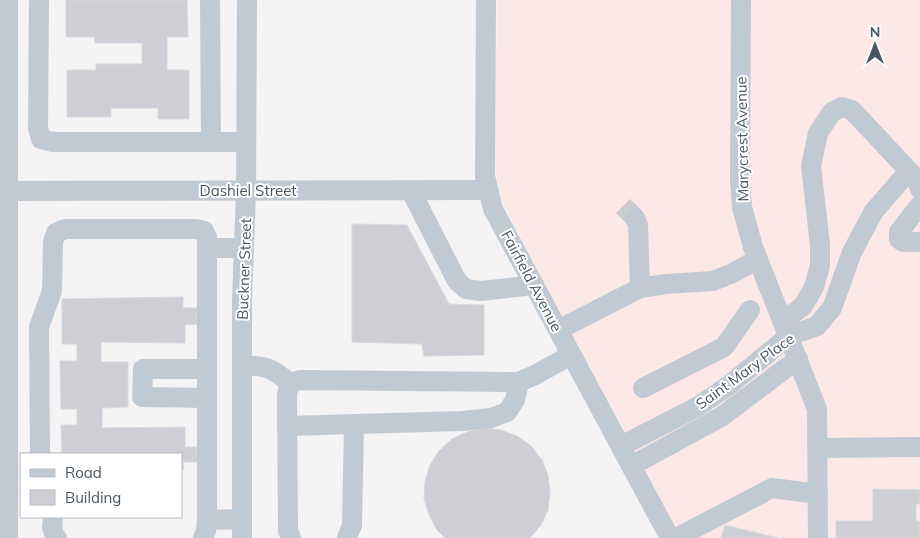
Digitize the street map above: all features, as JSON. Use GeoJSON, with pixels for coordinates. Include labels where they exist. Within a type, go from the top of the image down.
{"type":"FeatureCollection","features":[{"type":"Feature","properties":{"kind":"street"},"geometry":{"type":"LineString","coordinates":[[8,0],[8,538]]}},
{"type":"Feature","properties":{"kind":"street"},"geometry":{"type":"LineString","coordinates":[[40,0],[38,128],[41,138],[53,142],[246,142]]}},
{"type":"Feature","properties":{"kind":"street"},"geometry":{"type":"LineString","coordinates":[[210,0],[211,142]]}},
{"type":"Feature","properties":{"kind":"street","name":"Buckner Street"},"geometry":{"type":"LineString","coordinates":[[242,529],[242,302],[246,190],[247,0]]}},
{"type":"Feature","properties":{"kind":"street","name":"Fairfield Avenue"},"geometry":{"type":"LineString","coordinates":[[486,0],[485,176],[493,209],[670,538]]}},
{"type":"Feature","properties":{"kind":"street","name":"Marycrest Avenue"},"geometry":{"type":"LineString","coordinates":[[741,0],[740,181],[742,206],[747,231],[817,409],[818,538]]}},
{"type":"Feature","properties":{"kind":"street"},"geometry":{"type":"LineString","coordinates":[[786,329],[814,287],[820,266],[820,244],[811,166],[818,133],[832,112],[842,107],[852,110],[917,180],[920,189]]}},
{"type":"Feature","properties":{"kind":"street","name":"Saint Mary Place"},"geometry":{"type":"LineString","coordinates":[[621,446],[696,408],[728,386],[786,329],[817,326],[832,308],[852,252],[874,212],[909,171]]}},
{"type":"Feature","properties":{"kind":"street","name":"Dashiel Street"},"geometry":{"type":"LineString","coordinates":[[8,190],[488,190]]}},
{"type":"Feature","properties":{"kind":"street"},"geometry":{"type":"LineString","coordinates":[[411,190],[457,281],[466,289],[481,291],[534,285]]}},
{"type":"Feature","properties":{"kind":"street"},"geometry":{"type":"LineString","coordinates":[[920,206],[899,232],[899,239],[904,242],[920,242]]}},
{"type":"Feature","properties":{"kind":"street"},"geometry":{"type":"LineString","coordinates":[[634,218],[638,225],[640,288]]}},
{"type":"Feature","properties":{"kind":"street"},"geometry":{"type":"LineString","coordinates":[[40,453],[39,327],[52,291],[53,242],[56,233],[65,228],[196,229],[204,231],[207,237],[205,529],[242,529]]}},
{"type":"Feature","properties":{"kind":"street"},"geometry":{"type":"LineString","coordinates":[[207,248],[244,248]]}},
{"type":"Feature","properties":{"kind":"street"},"geometry":{"type":"LineString","coordinates":[[558,330],[640,288],[712,281],[733,273],[758,259]]}},
{"type":"Feature","properties":{"kind":"street"},"geometry":{"type":"LineString","coordinates":[[643,388],[724,348],[750,310]]}},
{"type":"Feature","properties":{"kind":"street"},"geometry":{"type":"LineString","coordinates":[[290,383],[300,380],[519,382],[536,375],[571,355]]}},
{"type":"Feature","properties":{"kind":"street","name":"Saint Mary Place"},"geometry":{"type":"LineString","coordinates":[[632,466],[721,417],[798,359]]}},
{"type":"Feature","properties":{"kind":"street"},"geometry":{"type":"LineString","coordinates":[[242,365],[262,366],[272,369],[290,383]]}},
{"type":"Feature","properties":{"kind":"street"},"geometry":{"type":"LineString","coordinates":[[207,369],[143,369],[142,397],[207,398]]}},
{"type":"Feature","properties":{"kind":"street"},"geometry":{"type":"LineString","coordinates":[[287,426],[462,422],[491,418],[506,412],[515,400],[519,382]]}},
{"type":"Feature","properties":{"kind":"street"},"geometry":{"type":"LineString","coordinates":[[290,383],[287,394],[287,426],[288,531],[291,538]]}},
{"type":"Feature","properties":{"kind":"street"},"geometry":{"type":"LineString","coordinates":[[347,538],[352,525],[354,424]]}},
{"type":"Feature","properties":{"kind":"street"},"geometry":{"type":"LineString","coordinates":[[818,448],[920,447]]}},
{"type":"Feature","properties":{"kind":"street"},"geometry":{"type":"LineString","coordinates":[[676,538],[772,488],[818,494]]}},
{"type":"Feature","properties":{"kind":"street"},"geometry":{"type":"LineString","coordinates":[[53,518],[52,528],[57,538]]}},
{"type":"Feature","properties":{"kind":"shaded area"},"geometry":{"type":"Polygon","coordinates":[[[497,0],[920,0],[920,538],[681,538],[618,418],[560,315],[504,204],[496,171],[497,0]]]}},
{"type":"Feature","properties":{"kind":"building"},"geometry":{"type":"Polygon","coordinates":[[[66,0],[187,0],[188,37],[167,37],[167,70],[189,70],[189,119],[158,119],[158,108],[111,108],[111,117],[67,117],[67,70],[96,70],[96,64],[142,64],[142,43],[95,43],[95,37],[66,37],[66,0]]]}},
{"type":"Feature","properties":{"kind":"building"},"geometry":{"type":"Polygon","coordinates":[[[352,224],[407,225],[449,304],[484,305],[484,355],[424,356],[422,344],[352,342],[352,224]]]}},
{"type":"Feature","properties":{"kind":"building"},"geometry":{"type":"Polygon","coordinates":[[[183,297],[183,308],[197,308],[197,324],[185,325],[185,343],[101,342],[101,362],[128,362],[128,407],[102,408],[102,428],[185,427],[185,447],[197,447],[197,462],[183,462],[184,470],[182,470],[182,453],[62,453],[61,425],[77,425],[77,409],[61,409],[60,361],[77,361],[77,344],[62,344],[62,299],[183,297]]]}},
{"type":"Feature","properties":{"kind":"building"},"geometry":{"type":"Polygon","coordinates":[[[484,428],[501,430],[517,436],[531,446],[542,460],[548,475],[550,493],[548,510],[541,525],[530,538],[445,538],[437,530],[429,515],[424,499],[425,482],[430,465],[439,451],[452,439],[467,432],[484,428]]]}},
{"type":"Feature","properties":{"kind":"building"},"geometry":{"type":"Polygon","coordinates":[[[873,489],[920,490],[920,504],[916,504],[916,521],[920,521],[920,538],[836,538],[836,521],[873,521],[873,489]]]}},
{"type":"Feature","properties":{"kind":"building"},"geometry":{"type":"Polygon","coordinates":[[[725,525],[778,538],[721,538],[725,525]]]}},
{"type":"Feature","properties":{"kind":"tunnel"},"geometry":{"type":"LineString","coordinates":[[623,206],[635,218]]}}]}
